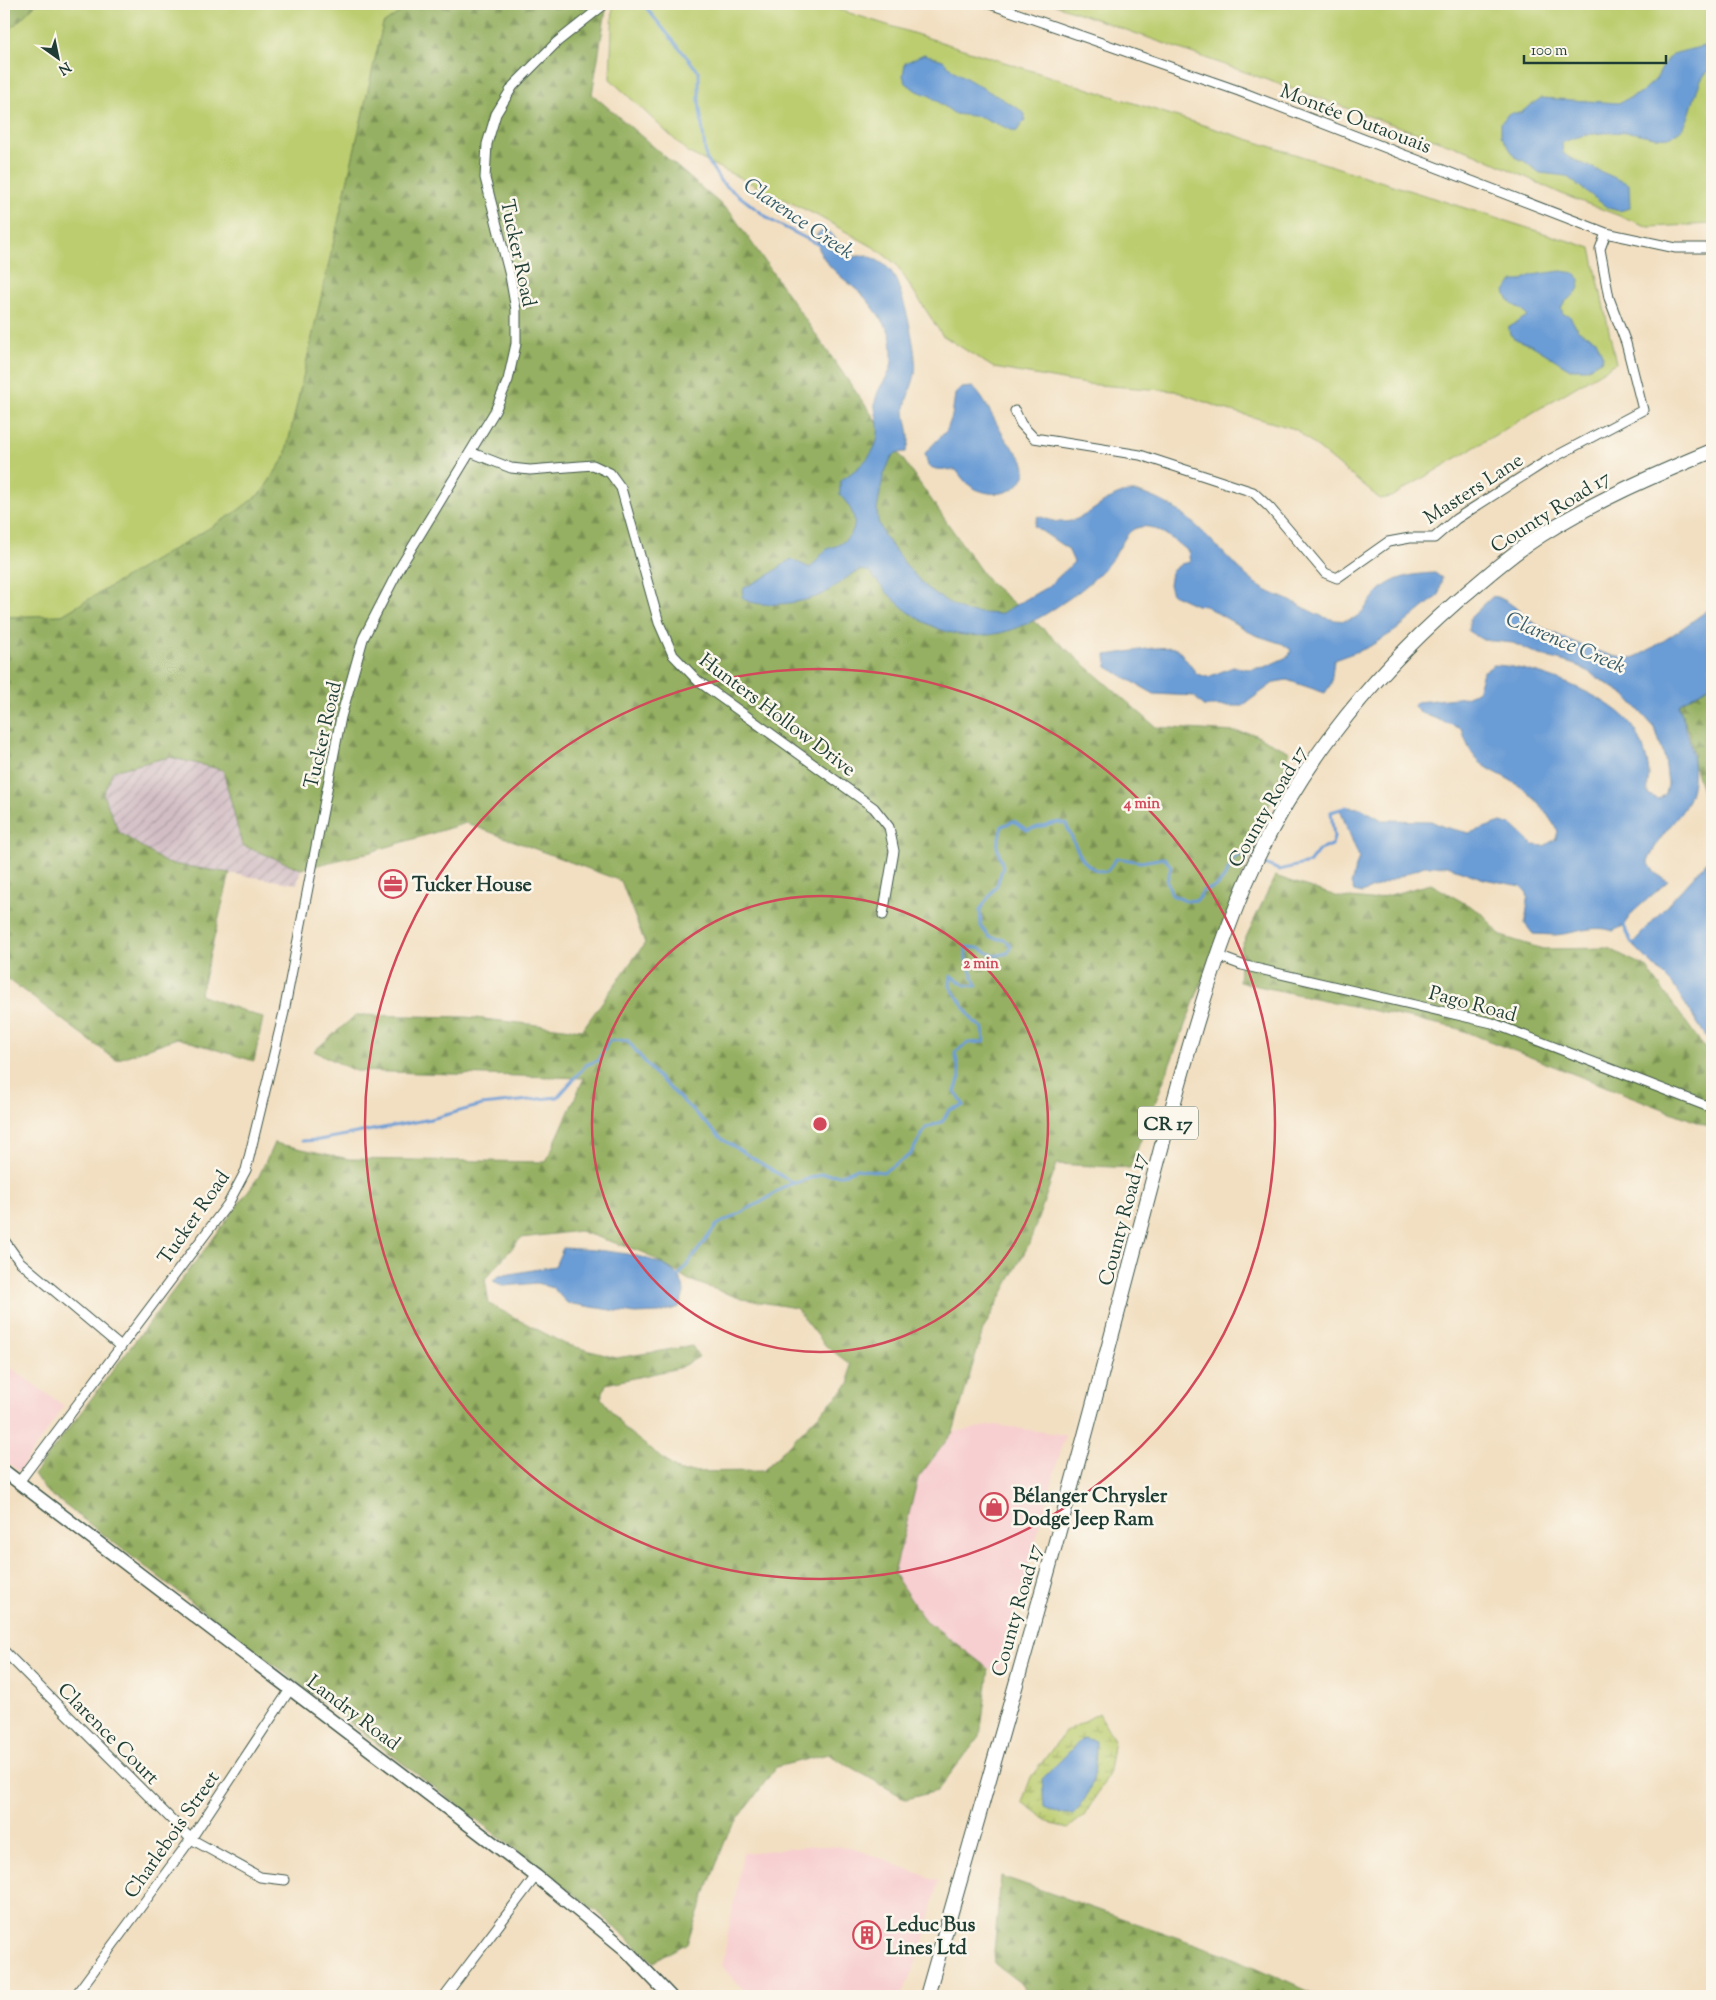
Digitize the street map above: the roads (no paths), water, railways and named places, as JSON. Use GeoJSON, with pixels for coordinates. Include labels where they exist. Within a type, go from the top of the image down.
{"type":"FeatureCollection","features":[{"type":"Feature","properties":{"kind":"main road","name":"County Road 17"},"geometry":{"type":"LineString","coordinates":[[927,1996],[1049,1570],[1185,1061],[1218,956],[1246,883],[1272,828],[1304,775],[1338,726],[1415,638],[1498,565],[1541,535],[1625,487],[1712,451]]}},
{"type":"Feature","properties":{"kind":"main road","name":"Landry Road"},"geometry":{"type":"LineString","coordinates":[[4,1471],[536,1876],[625,1949],[670,1996]]}},
{"type":"Feature","properties":{"kind":"street","name":"Tucker Road"},"geometry":{"type":"LineString","coordinates":[[19,1482],[228,1204],[246,1170],[284,1012],[341,717],[363,639],[399,568],[495,411],[508,380],[516,344],[516,310],[510,276],[485,178],[489,137],[496,114],[513,86],[557,42],[605,4]]}},
{"type":"Feature","properties":{"kind":"street","name":"Montée Outaouais"},"geometry":{"type":"LineString","coordinates":[[990,4],[1239,91],[1606,233],[1676,248],[1712,248]]}},
{"type":"Feature","properties":{"kind":"street","name":"Masters Lane"},"geometry":{"type":"LineString","coordinates":[[1014,411],[1021,424],[1034,438],[1140,455],[1253,492],[1270,508],[1325,573],[1337,578],[1388,542],[1410,538],[1434,538],[1456,519],[1544,462],[1643,410],[1626,343],[1608,298],[1600,249],[1606,233]]}},
{"type":"Feature","properties":{"kind":"street","name":"Hunters Hollow Drive"},"geometry":{"type":"LineString","coordinates":[[470,452],[511,468],[530,470],[593,465],[610,473],[621,488],[659,623],[673,655],[698,681],[874,808],[889,827],[894,851],[883,915]]}},
{"type":"Feature","properties":{"kind":"street","name":"Pago Road"},"geometry":{"type":"LineString","coordinates":[[1218,956],[1242,965],[1492,1023],[1712,1108]]}},
{"type":"Feature","properties":{"kind":"street"},"geometry":{"type":"LineString","coordinates":[[4,1240],[19,1261],[121,1347]]}},
{"type":"Feature","properties":{"kind":"street","name":"Clarence Court"},"geometry":{"type":"LineString","coordinates":[[4,1651],[191,1839],[260,1877],[285,1880]]}},
{"type":"Feature","properties":{"kind":"street","name":"Charlebois Street"},"geometry":{"type":"LineString","coordinates":[[75,1996],[191,1839],[291,1688]]}},
{"type":"Feature","properties":{"kind":"street"},"geometry":{"type":"LineString","coordinates":[[449,1995],[536,1876]]}},
{"type":"Feature","properties":{"kind":"water"},"geometry":{"type":"Polygon","coordinates":[[[1712,44],[1712,70],[1707,72],[1703,78],[1687,120],[1683,127],[1675,134],[1657,137],[1631,132],[1601,133],[1577,137],[1562,143],[1563,153],[1570,158],[1629,184],[1630,208],[1619,211],[1608,208],[1566,176],[1540,173],[1524,161],[1516,158],[1501,136],[1501,123],[1509,113],[1520,113],[1541,98],[1618,103],[1641,93],[1656,79],[1667,59],[1676,53],[1712,44]]]}},
{"type":"Feature","properties":{"kind":"water"},"geometry":{"type":"Polygon","coordinates":[[[924,54],[943,60],[954,71],[1019,109],[1025,114],[1025,120],[1016,132],[981,117],[955,114],[930,96],[915,90],[906,83],[903,76],[905,63],[924,54]]]}},
{"type":"Feature","properties":{"kind":"water"},"geometry":{"type":"Polygon","coordinates":[[[823,230],[830,232],[851,257],[867,255],[884,265],[894,276],[899,288],[912,337],[916,365],[914,379],[905,406],[908,447],[906,452],[896,453],[891,458],[883,477],[877,510],[878,521],[884,536],[910,570],[930,591],[956,607],[967,612],[1000,614],[1049,586],[1074,562],[1068,549],[1034,526],[1038,516],[1057,522],[1071,521],[1119,494],[1129,492],[1140,493],[1157,499],[1173,508],[1202,531],[1241,571],[1260,587],[1323,617],[1342,621],[1354,618],[1362,612],[1375,595],[1385,586],[1398,579],[1412,575],[1435,573],[1442,578],[1439,595],[1395,631],[1367,648],[1334,660],[1331,684],[1325,693],[1287,680],[1275,682],[1242,706],[1203,706],[1194,696],[1154,694],[1107,667],[1106,655],[1152,648],[1177,648],[1197,674],[1208,677],[1233,667],[1248,669],[1265,667],[1289,656],[1291,650],[1283,644],[1255,635],[1205,606],[1196,605],[1172,594],[1169,585],[1171,572],[1181,564],[1190,562],[1188,551],[1154,528],[1139,527],[1131,531],[1112,559],[1084,588],[1034,620],[1008,631],[982,635],[958,634],[934,627],[912,614],[890,596],[870,572],[860,570],[825,593],[807,600],[783,604],[759,604],[742,598],[744,588],[769,575],[791,559],[810,568],[826,550],[838,545],[852,532],[854,526],[853,514],[840,495],[840,481],[868,458],[873,451],[878,434],[875,401],[891,365],[892,349],[890,337],[884,323],[868,301],[835,272],[822,255],[818,245],[817,234],[823,230]]]}},
{"type":"Feature","properties":{"kind":"water"},"geometry":{"type":"Polygon","coordinates":[[[1561,271],[1574,273],[1580,279],[1578,290],[1561,308],[1563,314],[1569,315],[1578,330],[1596,340],[1603,356],[1601,361],[1586,369],[1570,369],[1533,346],[1513,338],[1508,328],[1527,316],[1512,304],[1507,297],[1505,291],[1513,281],[1520,281],[1532,275],[1561,271]]]}},
{"type":"Feature","properties":{"kind":"water"},"geometry":{"type":"Polygon","coordinates":[[[972,387],[977,391],[1003,435],[1025,466],[1025,473],[1021,481],[1011,490],[998,493],[984,492],[967,484],[956,470],[936,469],[928,466],[925,453],[947,430],[952,416],[955,394],[962,388],[972,387]]]}},
{"type":"Feature","properties":{"kind":"water"},"geometry":{"type":"Polygon","coordinates":[[[1493,596],[1505,600],[1534,623],[1554,633],[1597,651],[1622,658],[1631,658],[1648,651],[1712,607],[1712,685],[1680,703],[1679,707],[1691,747],[1693,761],[1692,789],[1680,814],[1658,842],[1648,862],[1655,873],[1668,881],[1633,912],[1623,926],[1613,931],[1591,929],[1554,935],[1533,934],[1525,924],[1528,900],[1527,893],[1521,886],[1484,879],[1447,866],[1424,866],[1362,893],[1354,891],[1351,884],[1359,857],[1340,810],[1347,807],[1361,808],[1382,820],[1431,821],[1444,827],[1469,833],[1501,822],[1512,825],[1533,845],[1544,846],[1556,839],[1558,831],[1540,805],[1531,795],[1515,783],[1479,762],[1467,744],[1462,729],[1419,712],[1413,705],[1417,702],[1465,697],[1477,692],[1483,672],[1494,665],[1530,671],[1551,677],[1572,685],[1610,706],[1625,718],[1636,731],[1641,741],[1649,770],[1648,794],[1658,799],[1666,794],[1668,784],[1665,759],[1655,728],[1625,695],[1579,666],[1537,654],[1513,643],[1483,640],[1468,631],[1470,618],[1493,596]]]}},
{"type":"Feature","properties":{"kind":"water"},"geometry":{"type":"Polygon","coordinates":[[[1712,856],[1712,1046],[1673,985],[1632,944],[1712,856]]]}},
{"type":"Feature","properties":{"kind":"water"},"geometry":{"type":"Polygon","coordinates":[[[563,1248],[634,1255],[669,1268],[680,1278],[684,1292],[679,1307],[660,1313],[635,1314],[567,1303],[553,1288],[537,1283],[504,1286],[493,1281],[499,1276],[555,1266],[563,1248]]]}},
{"type":"Feature","properties":{"kind":"water"},"geometry":{"type":"Polygon","coordinates":[[[1083,1738],[1096,1741],[1095,1771],[1086,1797],[1073,1814],[1061,1814],[1044,1807],[1042,1779],[1083,1738]]]}},
{"type":"Feature","properties":{"kind":"waterway","name":"Clarence Creek"},"geometry":{"type":"LineString","coordinates":[[643,4],[699,72],[699,101],[706,158],[721,182],[772,221],[819,245]]}},
{"type":"Feature","properties":{"kind":"waterway"},"geometry":{"type":"LineString","coordinates":[[1265,864],[1279,870],[1309,863],[1319,850],[1332,845],[1334,837],[1331,812],[1347,807]]}},
{"type":"Feature","properties":{"kind":"waterway"},"geometry":{"type":"LineString","coordinates":[[678,1277],[717,1225],[765,1200],[783,1187],[823,1174],[842,1175],[856,1169],[883,1172],[910,1155],[926,1128],[943,1121],[949,1110],[964,1105],[955,1092],[960,1077],[955,1052],[968,1043],[984,1042],[983,1028],[974,1022],[950,986],[951,976],[965,985],[977,986],[966,960],[966,947],[978,948],[995,956],[1008,953],[1011,946],[1005,940],[989,937],[981,926],[980,910],[997,885],[1003,867],[997,846],[1002,826],[1014,821],[1027,830],[1059,822],[1066,824],[1080,856],[1091,868],[1098,871],[1107,871],[1117,858],[1141,862],[1164,858],[1171,866],[1167,881],[1172,895],[1186,901],[1197,900],[1204,890],[1220,883],[1224,879],[1234,858],[1243,854],[1249,857]]}},
{"type":"Feature","properties":{"kind":"waterway","name":"Clarence Creek"},"geometry":{"type":"LineString","coordinates":[[1622,921],[1632,944],[1636,944]]}},
{"type":"Feature","properties":{"kind":"waterway"},"geometry":{"type":"LineString","coordinates":[[302,1141],[319,1140],[431,1119],[482,1105],[558,1097],[586,1065],[599,1060],[609,1041],[627,1040],[654,1073],[722,1139],[793,1183]]}},
{"type":"Feature","properties":{"kind":"place","name":"Tucker House"},"geometry":{"type":"Point","coordinates":[393,884]}},
{"type":"Feature","properties":{"kind":"place","name":"Bélanger Chrysler Dodge Jeep Ram"},"geometry":{"type":"Point","coordinates":[994,1507]}},
{"type":"Feature","properties":{"kind":"place","name":"Leduc Bus Lines Ltd"},"geometry":{"type":"Point","coordinates":[867,1935]}}]}
